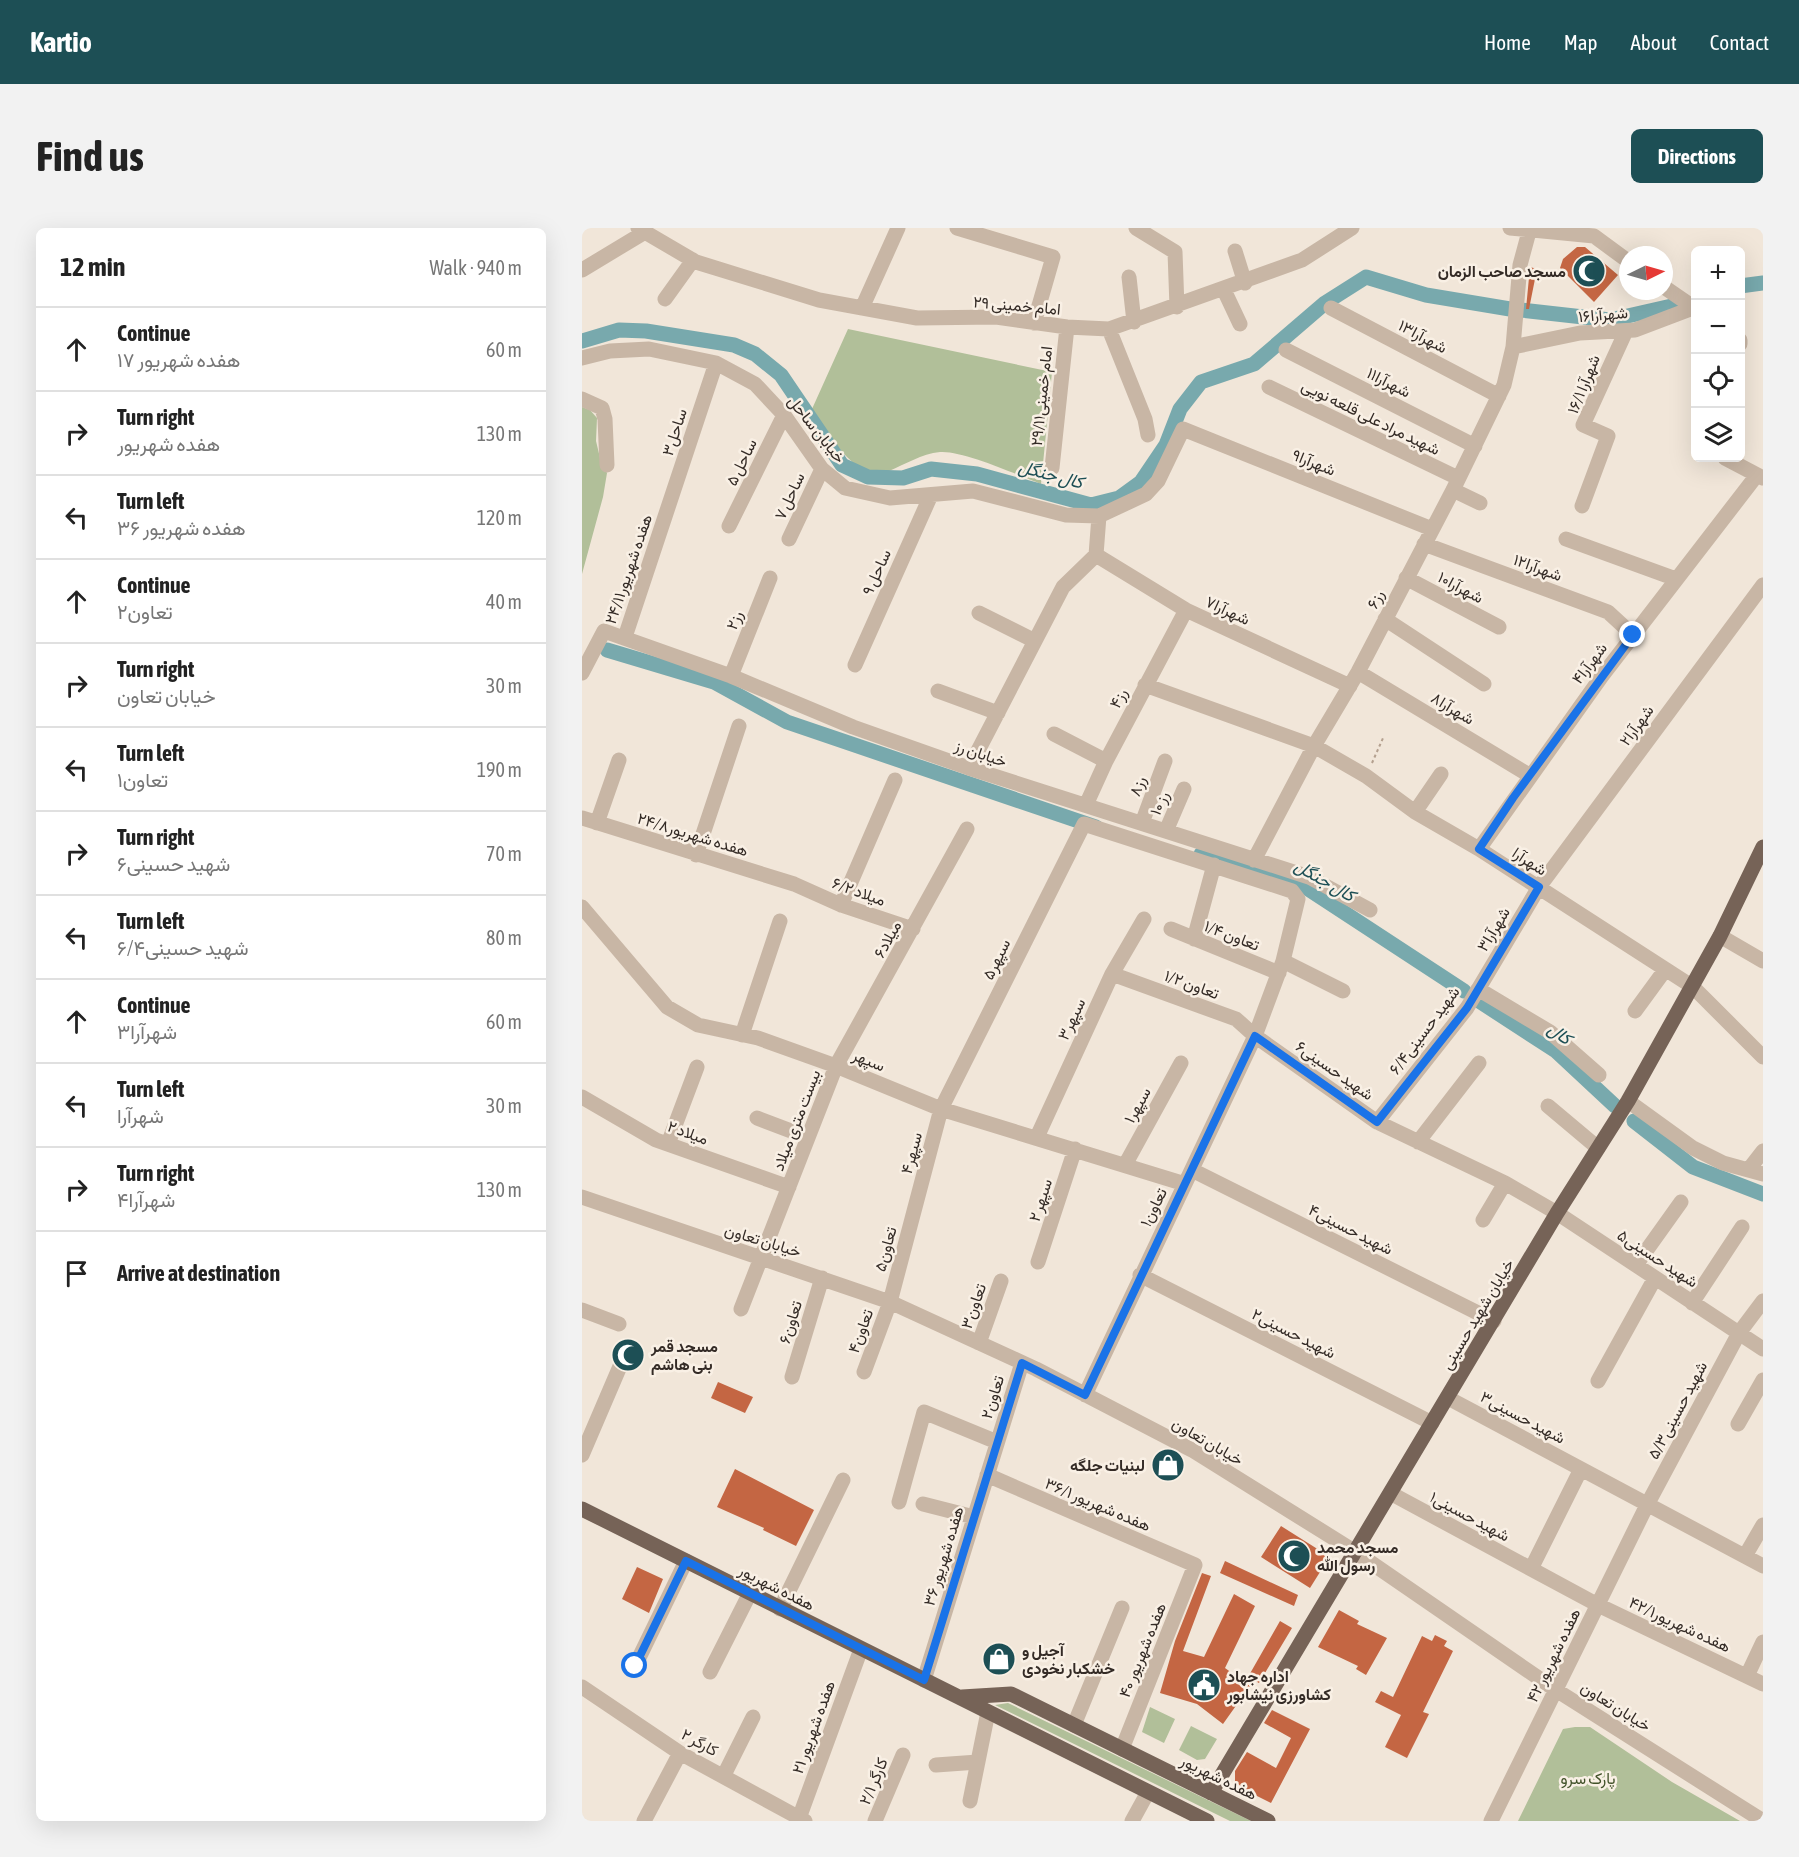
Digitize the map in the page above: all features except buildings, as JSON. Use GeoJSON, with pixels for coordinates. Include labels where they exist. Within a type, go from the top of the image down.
{"type":"FeatureCollection","features":[{"type":"Feature","properties":{"kind":"main road","name":"خیابان شهید حسینی"},"geometry":{"type":"LineString","coordinates":[[1211,1793],[1354,1551],[1392,1494],[1557,1213],[1628,1101],[1693,987],[1763,847]]}},
{"type":"Feature","properties":{"kind":"main road","name":"هفده شهریور"},"geometry":{"type":"LineString","coordinates":[[582,1509],[1207,1821]]}},
{"type":"Feature","properties":{"kind":"main road","name":"هفده شهریور"},"geometry":{"type":"LineString","coordinates":[[956,1696],[974,1698],[1011,1694],[1268,1821]]}},
{"type":"Feature","properties":{"kind":"street"},"geometry":{"type":"LineString","coordinates":[[662,242],[670,228]]}},
{"type":"Feature","properties":{"kind":"street"},"geometry":{"type":"LineString","coordinates":[[862,308],[898,228]]}},
{"type":"Feature","properties":{"kind":"street"},"geometry":{"type":"LineString","coordinates":[[957,228],[1053,257],[1034,323]]}},
{"type":"Feature","properties":{"kind":"street"},"geometry":{"type":"LineString","coordinates":[[1136,228],[1175,252],[1177,307]]}},
{"type":"Feature","properties":{"kind":"street","name":"امام خمینی ۲۹"},"geometry":{"type":"LineString","coordinates":[[641,230],[693,260],[819,300],[917,318],[996,317],[1067,327],[1109,329],[1245,283],[1302,260],[1352,228]]}},
{"type":"Feature","properties":{"kind":"street"},"geometry":{"type":"LineString","coordinates":[[1510,228],[1530,228],[1594,236],[1619,254]]}},
{"type":"Feature","properties":{"kind":"street","name":"رز۶"},"geometry":{"type":"LineString","coordinates":[[1254,860],[1314,746],[1358,672],[1456,484],[1498,396],[1513,347],[1520,265],[1530,228]]}},
{"type":"Feature","properties":{"kind":"street"},"geometry":{"type":"LineString","coordinates":[[582,270],[641,230]]}},
{"type":"Feature","properties":{"kind":"street"},"geometry":{"type":"LineString","coordinates":[[1235,250],[1245,283]]}},
{"type":"Feature","properties":{"kind":"street"},"geometry":{"type":"LineString","coordinates":[[665,299],[693,260]]}},
{"type":"Feature","properties":{"kind":"street"},"geometry":{"type":"LineString","coordinates":[[1129,277],[1134,322]]}},
{"type":"Feature","properties":{"kind":"street"},"geometry":{"type":"LineString","coordinates":[[1224,290],[1240,324]]}},
{"type":"Feature","properties":{"kind":"street"},"geometry":{"type":"LineString","coordinates":[[1673,294],[1691,307]]}},
{"type":"Feature","properties":{"kind":"street","name":"شهرآرا۱۳"},"geometry":{"type":"LineString","coordinates":[[1331,308],[1498,396]]}},
{"type":"Feature","properties":{"kind":"street","name":"شهرآرا۱۶"},"geometry":{"type":"LineString","coordinates":[[1513,347],[1580,333],[1635,330],[1691,310]]}},
{"type":"Feature","properties":{"kind":"street","name":"امام خمینی۲۹/۱۱"},"geometry":{"type":"LineString","coordinates":[[1052,468],[1067,327]]}},
{"type":"Feature","properties":{"kind":"street"},"geometry":{"type":"LineString","coordinates":[[1109,329],[1145,419],[1148,435]]}},
{"type":"Feature","properties":{"kind":"street","name":"شهرآرا ۱۶/۱"},"geometry":{"type":"LineString","coordinates":[[1582,506],[1608,436],[1583,424],[1626,331]]}},
{"type":"Feature","properties":{"kind":"street","name":"خیابان ساحل"},"geometry":{"type":"LineString","coordinates":[[582,358],[609,351],[649,349],[716,363],[755,384],[784,415],[822,469],[845,488],[890,498],[973,491],[1066,515],[1099,516]]}},
{"type":"Feature","properties":{"kind":"street","name":"شهرآرا۱۱"},"geometry":{"type":"LineString","coordinates":[[1286,350],[1474,446]]}},
{"type":"Feature","properties":{"kind":"street","name":"ساحل۳"},"geometry":{"type":"LineString","coordinates":[[666,512],[716,363]]}},
{"type":"Feature","properties":{"kind":"street","name":"شهید مراد علی قلعه نویی"},"geometry":{"type":"LineString","coordinates":[[1269,387],[1456,484],[1480,503]]}},
{"type":"Feature","properties":{"kind":"street"},"geometry":{"type":"LineString","coordinates":[[582,399],[602,408],[606,419],[607,465]]}},
{"type":"Feature","properties":{"kind":"street","name":"ساحل ۵"},"geometry":{"type":"LineString","coordinates":[[729,526],[784,415]]}},
{"type":"Feature","properties":{"kind":"street","name":"شهرآرا۹"},"geometry":{"type":"LineString","coordinates":[[1099,516],[1146,494],[1158,481],[1183,429],[1432,529]]}},
{"type":"Feature","properties":{"kind":"street"},"geometry":{"type":"LineString","coordinates":[[1732,462],[1760,477]]}},
{"type":"Feature","properties":{"kind":"street","name":"ساحل ۷"},"geometry":{"type":"LineString","coordinates":[[789,539],[822,469]]}},
{"type":"Feature","properties":{"kind":"street","name":"شهرآرا۴"},"geometry":{"type":"LineString","coordinates":[[1479,849],[1530,775],[1633,635],[1760,477]]}},
{"type":"Feature","properties":{"kind":"street","name":"ساحل ۹"},"geometry":{"type":"LineString","coordinates":[[855,665],[931,495]]}},
{"type":"Feature","properties":{"kind":"street","name":"هفده شهریور۲۴/۱۱"},"geometry":{"type":"LineString","coordinates":[[624,637],[666,512]]}},
{"type":"Feature","properties":{"kind":"street"},"geometry":{"type":"LineString","coordinates":[[969,768],[1063,587],[1096,555],[1099,516]]}},
{"type":"Feature","properties":{"kind":"street"},"geometry":{"type":"LineString","coordinates":[[1566,539],[1676,579]]}},
{"type":"Feature","properties":{"kind":"street","name":"شهرآرا۱۲"},"geometry":{"type":"LineString","coordinates":[[1424,544],[1608,612],[1633,635]]}},
{"type":"Feature","properties":{"kind":"street","name":"شهرآرا۷"},"geometry":{"type":"LineString","coordinates":[[1096,555],[1186,610],[1350,687]]}},
{"type":"Feature","properties":{"kind":"street","name":"رز۲"},"geometry":{"type":"LineString","coordinates":[[731,676],[770,578]]}},
{"type":"Feature","properties":{"kind":"street","name":"شهرآرا۱۰"},"geometry":{"type":"LineString","coordinates":[[1406,578],[1499,627]]}},
{"type":"Feature","properties":{"kind":"street","name":"شهرآرا۲"},"geometry":{"type":"LineString","coordinates":[[1539,887],[1763,585]]}},
{"type":"Feature","properties":{"kind":"street","name":"رز۴"},"geometry":{"type":"LineString","coordinates":[[1086,805],[1106,761],[1186,610]]}},
{"type":"Feature","properties":{"kind":"street"},"geometry":{"type":"LineString","coordinates":[[979,613],[1035,642]]}},
{"type":"Feature","properties":{"kind":"street"},"geometry":{"type":"LineString","coordinates":[[1385,620],[1484,684]]}},
{"type":"Feature","properties":{"kind":"street","name":"خیابان رز"},"geometry":{"type":"LineString","coordinates":[[587,650],[604,631],[624,637],[731,676],[853,727],[969,768],[1309,878],[1370,910]]}},
{"type":"Feature","properties":{"kind":"street"},"geometry":{"type":"LineString","coordinates":[[582,673],[587,650]]}},
{"type":"Feature","properties":{"kind":"street","name":"شهرآرا۸"},"geometry":{"type":"LineString","coordinates":[[1358,672],[1530,775]]}},
{"type":"Feature","properties":{"kind":"street","name":"شهرآرا"},"geometry":{"type":"LineString","coordinates":[[1145,685],[1314,746],[1366,776],[1415,812],[1479,849],[1693,987],[1763,1058]]}},
{"type":"Feature","properties":{"kind":"street"},"geometry":{"type":"LineString","coordinates":[[938,691],[998,713]]}},
{"type":"Feature","properties":{"kind":"street"},"geometry":{"type":"LineString","coordinates":[[696,855],[739,726]]}},
{"type":"Feature","properties":{"kind":"street"},"geometry":{"type":"LineString","coordinates":[[1054,734],[1106,761]]}},
{"type":"Feature","properties":{"kind":"street"},"geometry":{"type":"LineString","coordinates":[[597,823],[619,760]]}},
{"type":"Feature","properties":{"kind":"street","name":"رز۸"},"geometry":{"type":"LineString","coordinates":[[1142,823],[1165,761]]}},
{"type":"Feature","properties":{"kind":"street"},"geometry":{"type":"LineString","coordinates":[[1415,812],[1441,774]]}},
{"type":"Feature","properties":{"kind":"street"},"geometry":{"type":"LineString","coordinates":[[841,905],[895,780]]}},
{"type":"Feature","properties":{"kind":"street","name":"رز ۱۰"},"geometry":{"type":"LineString","coordinates":[[1166,831],[1184,789]]}},
{"type":"Feature","properties":{"kind":"street","name":"هفده شهریور۲۴/۸"},"geometry":{"type":"LineString","coordinates":[[582,818],[795,884]]}},
{"type":"Feature","properties":{"kind":"street","name":"سپهر۵"},"geometry":{"type":"LineString","coordinates":[[941,1109],[1082,825],[1214,865]]}},
{"type":"Feature","properties":{"kind":"street","name":"میلاد۶"},"geometry":{"type":"LineString","coordinates":[[836,1066],[967,829]]}},
{"type":"Feature","properties":{"kind":"street"},"geometry":{"type":"LineString","coordinates":[[1194,939],[1214,865],[1292,891],[1298,899],[1281,967],[1255,1036]]}},
{"type":"Feature","properties":{"kind":"street","name":"میلاد ۶/۲"},"geometry":{"type":"LineString","coordinates":[[795,884],[841,905],[913,929]]}},
{"type":"Feature","properties":{"kind":"street","name":"شهرآرا۳"},"geometry":{"type":"LineString","coordinates":[[1478,989],[1539,887]]}},
{"type":"Feature","properties":{"kind":"street","name":"سپهر"},"geometry":{"type":"LineString","coordinates":[[582,907],[667,1007],[698,1025],[742,1035],[836,1066],[941,1109],[1185,1184]]}},
{"type":"Feature","properties":{"kind":"street","name":"سپهر۳"},"geometry":{"type":"LineString","coordinates":[[1036,1137],[1112,974],[1144,919]]}},
{"type":"Feature","properties":{"kind":"street"},"geometry":{"type":"LineString","coordinates":[[742,1035],[780,921]]}},
{"type":"Feature","properties":{"kind":"street","name":"تعاون ۱/۴"},"geometry":{"type":"LineString","coordinates":[[1171,929],[1343,991]]}},
{"type":"Feature","properties":{"kind":"street"},"geometry":{"type":"LineString","coordinates":[[1720,936],[1763,961]]}},
{"type":"Feature","properties":{"kind":"street"},"geometry":{"type":"LineString","coordinates":[[1635,1011],[1665,970]]}},
{"type":"Feature","properties":{"kind":"street","name":"تعاون ۱/۲"},"geometry":{"type":"LineString","coordinates":[[1112,974],[1236,1019],[1255,1036]]}},
{"type":"Feature","properties":{"kind":"street"},"geometry":{"type":"LineString","coordinates":[[1478,989],[1550,1032],[1599,1075]]}},
{"type":"Feature","properties":{"kind":"street","name":"شهید حسینی۶/۴"},"geometry":{"type":"LineString","coordinates":[[1377,1122],[1467,1008],[1478,989]]}},
{"type":"Feature","properties":{"kind":"street","name":"شهید حسینی۶"},"geometry":{"type":"LineString","coordinates":[[1255,1036],[1377,1122],[1504,1183],[1557,1213]]}},
{"type":"Feature","properties":{"kind":"street","name":"تعاون۱"},"geometry":{"type":"LineString","coordinates":[[1085,1395],[1255,1036]]}},
{"type":"Feature","properties":{"kind":"street","name":"سپهر۱"},"geometry":{"type":"LineString","coordinates":[[1125,1165],[1181,1063]]}},
{"type":"Feature","properties":{"kind":"street"},"geometry":{"type":"LineString","coordinates":[[1418,1142],[1479,1063]]}},
{"type":"Feature","properties":{"kind":"street","name":"بیست متری میلاد"},"geometry":{"type":"LineString","coordinates":[[741,1309],[836,1066]]}},
{"type":"Feature","properties":{"kind":"street"},"geometry":{"type":"LineString","coordinates":[[668,1144],[697,1067]]}},
{"type":"Feature","properties":{"kind":"street","name":"میلاد ۲"},"geometry":{"type":"LineString","coordinates":[[582,1097],[668,1144],[789,1186]]}},
{"type":"Feature","properties":{"kind":"street"},"geometry":{"type":"LineString","coordinates":[[1628,1101],[1694,1148],[1723,1163],[1756,1171],[1763,1151]]}},
{"type":"Feature","properties":{"kind":"street"},"geometry":{"type":"LineString","coordinates":[[1548,1106],[1598,1148]]}},
{"type":"Feature","properties":{"kind":"street","name":"سپهر۴"},"geometry":{"type":"LineString","coordinates":[[915,1206],[941,1109]]}},
{"type":"Feature","properties":{"kind":"street"},"geometry":{"type":"LineString","coordinates":[[757,1118],[807,1137]]}},
{"type":"Feature","properties":{"kind":"street","name":"سپهر ۲"},"geometry":{"type":"LineString","coordinates":[[1038,1262],[1076,1149]]}},
{"type":"Feature","properties":{"kind":"street","name":"شهید حسینی۴"},"geometry":{"type":"LineString","coordinates":[[1192,1170],[1494,1321]]}},
{"type":"Feature","properties":{"kind":"street"},"geometry":{"type":"LineString","coordinates":[[1483,1220],[1504,1183]]}},
{"type":"Feature","properties":{"kind":"street","name":"خیابان تعاون"},"geometry":{"type":"LineString","coordinates":[[582,1197],[716,1245],[761,1257],[890,1302],[1022,1363],[1192,1450],[1354,1551],[1556,1690],[1763,1821]]}},
{"type":"Feature","properties":{"kind":"street"},"geometry":{"type":"LineString","coordinates":[[1636,1265],[1681,1202]]}},
{"type":"Feature","properties":{"kind":"street","name":"تعاون۵"},"geometry":{"type":"LineString","coordinates":[[890,1302],[915,1206]]}},
{"type":"Feature","properties":{"kind":"street","name":"شهید حسینی۵"},"geometry":{"type":"LineString","coordinates":[[1557,1213],[1763,1349]]}},
{"type":"Feature","properties":{"kind":"street"},"geometry":{"type":"LineString","coordinates":[[1692,1303],[1742,1227]]}},
{"type":"Feature","properties":{"kind":"street","name":"شهید حسینی۲"},"geometry":{"type":"LineString","coordinates":[[1140,1275],[1432,1423]]}},
{"type":"Feature","properties":{"kind":"street","name":"تعاون۶"},"geometry":{"type":"LineString","coordinates":[[792,1377],[822,1278]]}},
{"type":"Feature","properties":{"kind":"street"},"geometry":{"type":"LineString","coordinates":[[1598,1381],[1655,1278]]}},
{"type":"Feature","properties":{"kind":"street","name":"تعاون۳"},"geometry":{"type":"LineString","coordinates":[[979,1343],[1001,1281]]}},
{"type":"Feature","properties":{"kind":"street","name":"شهید حسینی۵/۳"},"geometry":{"type":"LineString","coordinates":[[1647,1505],[1739,1333],[1763,1301]]}},
{"type":"Feature","properties":{"kind":"street","name":"تعاون۴"},"geometry":{"type":"LineString","coordinates":[[864,1372],[890,1302]]}},
{"type":"Feature","properties":{"kind":"street"},"geometry":{"type":"LineString","coordinates":[[582,1310],[619,1324]]}},
{"type":"Feature","properties":{"kind":"street","name":"تعاون۲"},"geometry":{"type":"LineString","coordinates":[[997,1442],[1022,1363]]}},
{"type":"Feature","properties":{"kind":"street"},"geometry":{"type":"LineString","coordinates":[[582,1455],[621,1364]]}},
{"type":"Feature","properties":{"kind":"street"},"geometry":{"type":"LineString","coordinates":[[1738,1424],[1763,1380]]}},
{"type":"Feature","properties":{"kind":"street","name":"شهید حسینی۳"},"geometry":{"type":"LineString","coordinates":[[1448,1398],[1763,1566]]}},
{"type":"Feature","properties":{"kind":"street"},"geometry":{"type":"LineString","coordinates":[[899,1502],[924,1412],[997,1442]]}},
{"type":"Feature","properties":{"kind":"street","name":"هفده شهریور ۳۶"},"geometry":{"type":"LineString","coordinates":[[924,1680],[997,1442]]}},
{"type":"Feature","properties":{"kind":"street"},"geometry":{"type":"LineString","coordinates":[[1531,1569],[1581,1469]]}},
{"type":"Feature","properties":{"kind":"street","name":"هفده شهریور ۳۶/۱"},"geometry":{"type":"LineString","coordinates":[[987,1475],[1195,1565]]}},
{"type":"Feature","properties":{"kind":"street"},"geometry":{"type":"LineString","coordinates":[[780,1608],[843,1480]]}},
{"type":"Feature","properties":{"kind":"street","name":"شهید حسینی۱"},"geometry":{"type":"LineString","coordinates":[[1392,1494],[1598,1605]]}},
{"type":"Feature","properties":{"kind":"street"},"geometry":{"type":"LineString","coordinates":[[923,1504],[974,1516]]}},
{"type":"Feature","properties":{"kind":"street","name":"هفده شهریور ۴۲"},"geometry":{"type":"LineString","coordinates":[[1491,1821],[1647,1505]]}},
{"type":"Feature","properties":{"kind":"street"},"geometry":{"type":"LineString","coordinates":[[1745,1556],[1763,1525]]}},
{"type":"Feature","properties":{"kind":"street"},"geometry":{"type":"LineString","coordinates":[[635,1666],[686,1561]]}},
{"type":"Feature","properties":{"kind":"street","name":"هفده شهریور ۴۰"},"geometry":{"type":"LineString","coordinates":[[1122,1749],[1195,1565]]}},
{"type":"Feature","properties":{"kind":"street"},"geometry":{"type":"LineString","coordinates":[[710,1672],[750,1593]]}},
{"type":"Feature","properties":{"kind":"street","name":"هفده شهریور۴۲/۱"},"geometry":{"type":"LineString","coordinates":[[1598,1605],[1763,1684]]}},
{"type":"Feature","properties":{"kind":"street"},"geometry":{"type":"LineString","coordinates":[[1074,1725],[1122,1608]]}},
{"type":"Feature","properties":{"kind":"street"},"geometry":{"type":"LineString","coordinates":[[1747,1676],[1763,1642]]}},
{"type":"Feature","properties":{"kind":"street","name":"هفده شهریور ۲۱"},"geometry":{"type":"LineString","coordinates":[[801,1820],[861,1649]]}},
{"type":"Feature","properties":{"kind":"street","name":"کارگر ۲"},"geometry":{"type":"LineString","coordinates":[[582,1687],[680,1754],[724,1775],[801,1820]]}},
{"type":"Feature","properties":{"kind":"street"},"geometry":{"type":"LineString","coordinates":[[970,1801],[988,1712]]}},
{"type":"Feature","properties":{"kind":"street"},"geometry":{"type":"LineString","coordinates":[[724,1775],[753,1717]]}},
{"type":"Feature","properties":{"kind":"street"},"geometry":{"type":"LineString","coordinates":[[644,1821],[680,1754]]}},
{"type":"Feature","properties":{"kind":"street","name":"کارگر ۲/۱"},"geometry":{"type":"LineString","coordinates":[[875,1821],[903,1755]]}},
{"type":"Feature","properties":{"kind":"street"},"geometry":{"type":"LineString","coordinates":[[936,1766],[978,1762]]}},
{"type":"Feature","properties":{"kind":"street"},"geometry":{"type":"LineString","coordinates":[[1132,1821],[1148,1792]]}},
{"type":"Feature","properties":{"kind":"path"},"geometry":{"type":"LineString","coordinates":[[1366,776],[1383,738]]}},
{"type":"Feature","properties":{"kind":"green space"},"geometry":{"type":"Polygon","coordinates":[[[848,329],[1052,372],[1041,484],[990,464],[950,452],[926,455],[889,471],[877,473],[865,470],[854,463],[834,442],[812,409],[848,329]]]}},
{"type":"Feature","properties":{"kind":"green space"},"geometry":{"type":"Polygon","coordinates":[[[582,407],[590,410],[597,418],[596,441],[601,462],[607,473],[603,497],[582,574],[582,407]]]}},
{"type":"Feature","properties":{"kind":"green space"},"geometry":{"type":"Polygon","coordinates":[[[1008,1703],[1251,1821],[1230,1821],[995,1705],[1008,1703]]]}},
{"type":"Feature","properties":{"kind":"green space"},"geometry":{"type":"Polygon","coordinates":[[[1150,1707],[1175,1719],[1164,1743],[1142,1732],[1150,1707]]]}},
{"type":"Feature","properties":{"kind":"green space"},"geometry":{"type":"Polygon","coordinates":[[[1191,1726],[1217,1739],[1205,1759],[1197,1760],[1179,1750],[1191,1726]]]}},
{"type":"Feature","properties":{"kind":"green space","name":"پارک سرو"},"geometry":{"type":"Polygon","coordinates":[[[1590,1727],[1672,1782],[1740,1821],[1518,1821],[1563,1729],[1590,1727]]]}},
{"type":"Feature","properties":{"kind":"waterway","name":"کال جنگل"},"geometry":{"type":"LineString","coordinates":[[582,341],[619,330],[646,331],[734,345],[755,354],[781,375],[842,465],[868,477],[903,478],[931,469],[977,474],[1091,505],[1119,498],[1141,482],[1166,445],[1180,409],[1201,382],[1254,364],[1325,303],[1366,277],[1426,295],[1510,309]]}},
{"type":"Feature","properties":{"kind":"waterway","name":"کال جنگل"},"geometry":{"type":"LineString","coordinates":[[1745,285],[1763,283]]}},
{"type":"Feature","properties":{"kind":"waterway","name":"کال جنگل"},"geometry":{"type":"LineString","coordinates":[[1521,310],[1610,320],[1676,305]]}},
{"type":"Feature","properties":{"kind":"waterway","name":"کال جنگل"},"geometry":{"type":"LineString","coordinates":[[607,650],[714,682],[787,722],[1096,827]]}},
{"type":"Feature","properties":{"kind":"waterway","name":"کال جنگل"},"geometry":{"type":"LineString","coordinates":[[1201,854],[1293,879],[1464,991]]}},
{"type":"Feature","properties":{"kind":"waterway","name":"کال"},"geometry":{"type":"LineString","coordinates":[[1476,999],[1556,1051],[1615,1106]]}},
{"type":"Feature","properties":{"kind":"waterway","name":"کال"},"geometry":{"type":"LineString","coordinates":[[1634,1121],[1693,1167],[1763,1194]]}},
{"type":"Feature","properties":{"kind":"place","name":"مسجد صاحب الزمان"},"geometry":{"type":"Point","coordinates":[1589,271]}},
{"type":"Feature","properties":{"kind":"place","name":"مسجد قمر بنی هاشم"},"geometry":{"type":"Point","coordinates":[628,1355]}},
{"type":"Feature","properties":{"kind":"place","name":"لبنیات جلگه"},"geometry":{"type":"Point","coordinates":[1168,1465]}},
{"type":"Feature","properties":{"kind":"place","name":"مسجد محمد رسول الله"},"geometry":{"type":"Point","coordinates":[1294,1556]}},
{"type":"Feature","properties":{"kind":"place","name":"آجیل و خشکبار نخودی"},"geometry":{"type":"Point","coordinates":[999,1659]}},
{"type":"Feature","properties":{"kind":"place","name":"اداره جهاد کشاورزی نیشابور"},"geometry":{"type":"Point","coordinates":[1204,1685]}},
{"type":"Feature","properties":{"kind":"route"},"geometry":{"type":"LineString","coordinates":[[635,1666],[686,1561],[924,1680],[1022,1363],[1085,1395],[1255,1036],[1377,1122],[1467,1008],[1539,887],[1479,849],[1513,798],[1633,635]]}}]}
